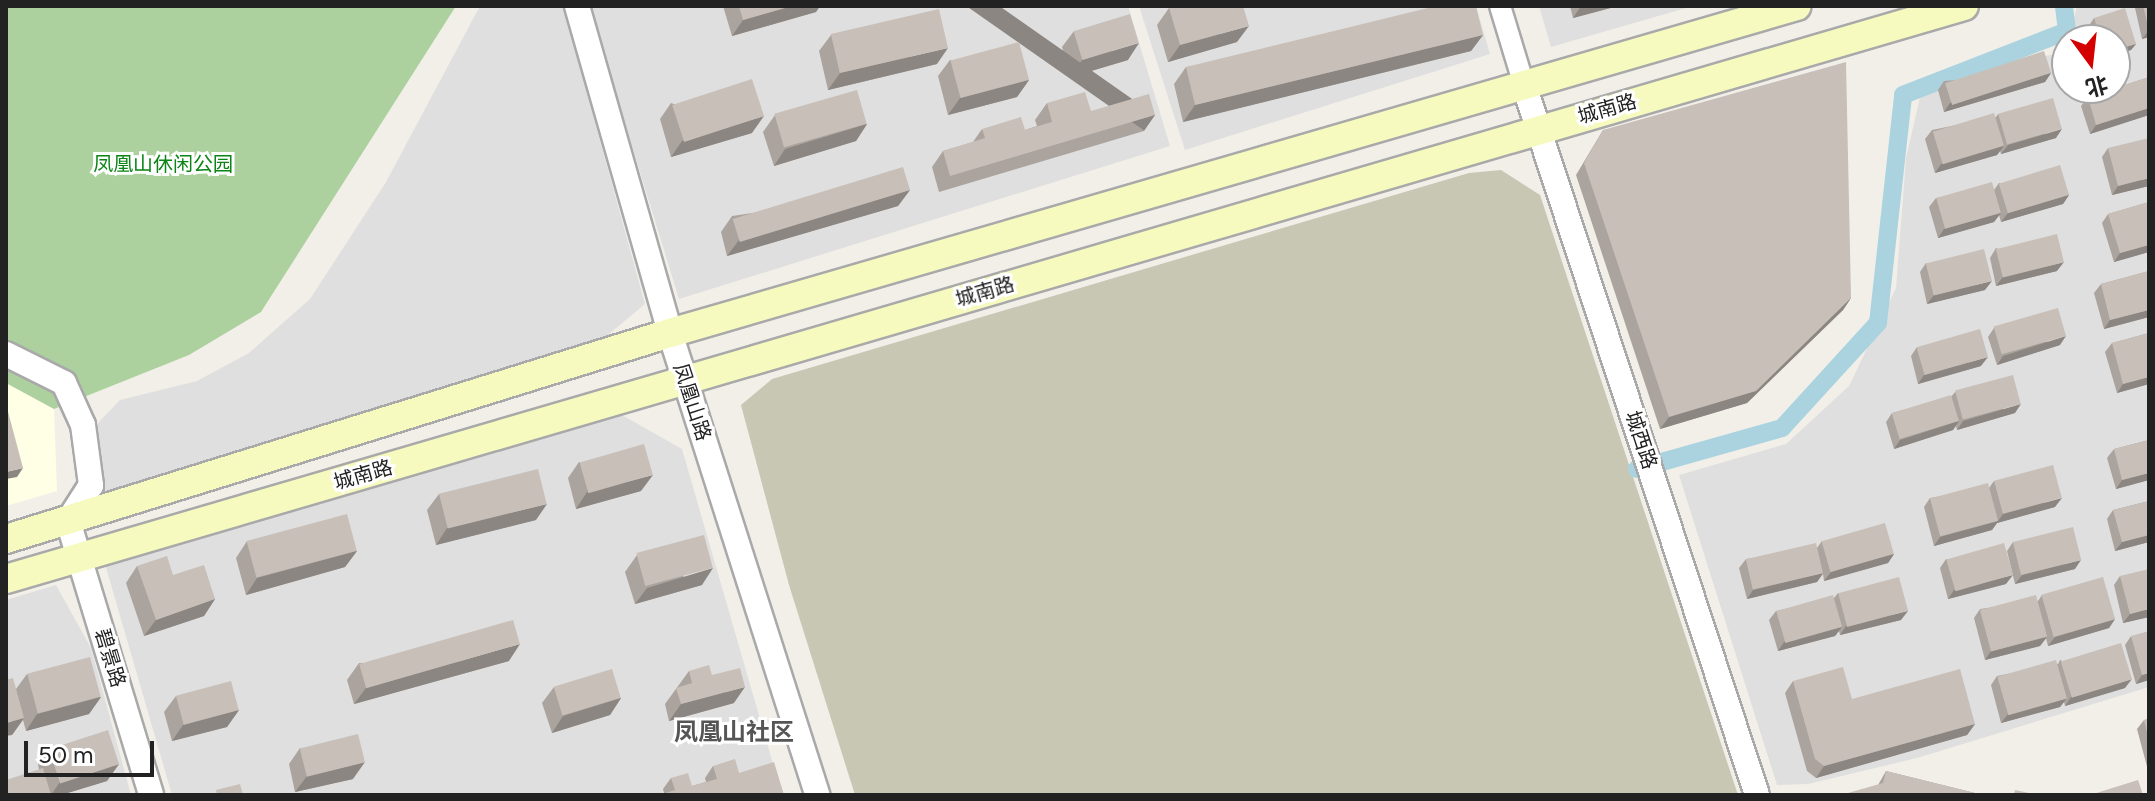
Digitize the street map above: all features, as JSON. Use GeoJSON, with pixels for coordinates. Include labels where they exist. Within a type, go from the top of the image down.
{"type":"FeatureCollection","features":[{"type":"Feature","properties":{"kind":"main road"},"geometry":{"type":"LineString","coordinates":[[6,539],[670,333],[1797,6]]}},
{"type":"Feature","properties":{"kind":"main road","name":"城南路"},"geometry":{"type":"LineString","coordinates":[[6,579],[1964,6]]}},
{"type":"Feature","properties":{"kind":"street","name":"凤凰山路"},"geometry":{"type":"LineString","coordinates":[[577,6],[670,333],[817,795]]}},
{"type":"Feature","properties":{"kind":"street"},"geometry":{"type":"LineString","coordinates":[[1500,6],[1524,85]]}},
{"type":"Feature","properties":{"kind":"street","name":"城西路"},"geometry":{"type":"LineString","coordinates":[[1524,85],[1757,795]]}},
{"type":"Feature","properties":{"kind":"street"},"geometry":{"type":"LineString","coordinates":[[6,354],[64,383],[83,425],[91,485],[68,521]]}},
{"type":"Feature","properties":{"kind":"street","name":"碧景路"},"geometry":{"type":"LineString","coordinates":[[68,521],[151,795]]}},
{"type":"Feature","properties":{"kind":"shaded area"},"geometry":{"type":"Polygon","coordinates":[[[480,6],[563,6],[645,304],[592,348],[100,493],[91,459],[98,423],[120,400],[197,381],[249,353],[310,299],[386,182],[480,6]]]}},
{"type":"Feature","properties":{"kind":"shaded area"},"geometry":{"type":"Polygon","coordinates":[[[589,6],[1128,6],[1170,146],[679,299],[589,6]]]}},
{"type":"Feature","properties":{"kind":"shaded area"},"geometry":{"type":"Polygon","coordinates":[[[1139,6],[1476,6],[1490,54],[1185,150],[1139,6]]]}},
{"type":"Feature","properties":{"kind":"shaded area"},"geometry":{"type":"Polygon","coordinates":[[[1539,6],[1693,6],[1551,47],[1539,6]]]}},
{"type":"Feature","properties":{"kind":"shaded area"},"geometry":{"type":"Polygon","coordinates":[[[2077,6],[2149,6],[2149,687],[1917,758],[1808,784],[1777,785],[1679,475],[1786,444],[1849,386],[1896,288],[1906,158],[1921,93],[2010,62],[2051,55],[2051,104],[2131,104],[2131,24],[2073,24],[2077,6]]]}},
{"type":"Feature","properties":{"kind":"shaded area"},"geometry":{"type":"Polygon","coordinates":[[[1501,170],[1540,195],[1738,795],[855,795],[789,585],[741,405],[772,379],[1469,173],[1501,170]]]}},
{"type":"Feature","properties":{"kind":"shaded area"},"geometry":{"type":"Polygon","coordinates":[[[6,383],[54,409],[57,491],[6,506],[6,383]]]}},
{"type":"Feature","properties":{"kind":"shaded area"},"geometry":{"type":"Polygon","coordinates":[[[620,414],[682,449],[782,795],[172,795],[105,564],[620,414]]]}},
{"type":"Feature","properties":{"kind":"shaded area"},"geometry":{"type":"Polygon","coordinates":[[[56,585],[91,648],[131,795],[6,795],[6,600],[56,585]]]}},
{"type":"Feature","properties":{"kind":"green space","name":"凤凰山休闲公园"},"geometry":{"type":"Polygon","coordinates":[[[6,6],[456,6],[261,312],[189,355],[54,409],[6,383],[6,6]]]}},
{"type":"Feature","properties":{"kind":"building"},"geometry":{"type":"Polygon","coordinates":[[[739,6],[792,6],[743,20],[739,6]]]}},
{"type":"Feature","properties":{"kind":"building"},"geometry":{"type":"Polygon","coordinates":[[[1243,6],[1249,26],[1180,45],[1169,8],[1243,6]]]}},
{"type":"Feature","properties":{"kind":"building"},"geometry":{"type":"Polygon","coordinates":[[[1436,6],[1476,6],[1483,35],[1195,105],[1186,67],[1436,6]]]}},
{"type":"Feature","properties":{"kind":"building"},"geometry":{"type":"Polygon","coordinates":[[[2143,6],[2149,6],[2149,30],[2143,6]]]}},
{"type":"Feature","properties":{"kind":"building"},"geometry":{"type":"Polygon","coordinates":[[[2125,8],[2130,24],[2096,24],[2094,18],[2125,8]]]}},
{"type":"Feature","properties":{"kind":"building"},"geometry":{"type":"Polygon","coordinates":[[[939,9],[948,48],[840,73],[831,34],[939,9]]]}},
{"type":"Feature","properties":{"kind":"building"},"geometry":{"type":"Polygon","coordinates":[[[1130,14],[1139,43],[1082,60],[1074,31],[1130,14]]]}},
{"type":"Feature","properties":{"kind":"building"},"geometry":{"type":"Polygon","coordinates":[[[2131,28],[2136,44],[2131,45],[2131,28]]]}},
{"type":"Feature","properties":{"kind":"building"},"geometry":{"type":"Polygon","coordinates":[[[1019,42],[1029,80],[961,98],[950,60],[1019,42]]]}},
{"type":"Feature","properties":{"kind":"building"},"geometry":{"type":"Polygon","coordinates":[[[2044,51],[2051,73],[1952,105],[1945,83],[2044,51]]]}},
{"type":"Feature","properties":{"kind":"building"},"geometry":{"type":"Polygon","coordinates":[[[1846,62],[1851,298],[1756,391],[1669,417],[1584,163],[1603,130],[1846,62]]]}},
{"type":"Feature","properties":{"kind":"building"},"geometry":{"type":"Polygon","coordinates":[[[2149,77],[2149,108],[2096,125],[2090,104],[2131,104],[2131,83],[2149,77]]]}},
{"type":"Feature","properties":{"kind":"building"},"geometry":{"type":"Polygon","coordinates":[[[752,79],[764,116],[684,142],[672,105],[752,79]]]}},
{"type":"Feature","properties":{"kind":"building"},"geometry":{"type":"Polygon","coordinates":[[[857,90],[867,124],[784,147],[774,114],[857,90]]]}},
{"type":"Feature","properties":{"kind":"building"},"geometry":{"type":"Polygon","coordinates":[[[1085,92],[1091,111],[1149,94],[1155,115],[950,176],[943,151],[985,138],[982,129],[1021,117],[1025,130],[1052,122],[1047,103],[1085,92]]]}},
{"type":"Feature","properties":{"kind":"building"},"geometry":{"type":"Polygon","coordinates":[[[2051,99],[2062,129],[2007,144],[1998,114],[2051,99]]]}},
{"type":"Feature","properties":{"kind":"building"},"geometry":{"type":"Polygon","coordinates":[[[1994,113],[2004,146],[1943,164],[1933,132],[1994,113]]]}},
{"type":"Feature","properties":{"kind":"building"},"geometry":{"type":"Polygon","coordinates":[[[2149,138],[2149,178],[2118,186],[2108,148],[2149,138]]]}},
{"type":"Feature","properties":{"kind":"building"},"geometry":{"type":"Polygon","coordinates":[[[2060,165],[2069,195],[2008,213],[1999,184],[2060,165]]]}},
{"type":"Feature","properties":{"kind":"building"},"geometry":{"type":"Polygon","coordinates":[[[903,167],[910,190],[740,242],[733,219],[903,167]]]}},
{"type":"Feature","properties":{"kind":"building"},"geometry":{"type":"Polygon","coordinates":[[[1992,182],[2001,213],[1945,229],[1936,198],[1992,182]]]}},
{"type":"Feature","properties":{"kind":"building"},"geometry":{"type":"Polygon","coordinates":[[[2149,202],[2149,245],[2120,253],[2108,214],[2149,202]]]}},
{"type":"Feature","properties":{"kind":"building"},"geometry":{"type":"Polygon","coordinates":[[[2057,234],[2064,262],[2003,277],[1996,249],[2057,234]]]}},
{"type":"Feature","properties":{"kind":"building"},"geometry":{"type":"Polygon","coordinates":[[[1984,249],[1992,281],[1934,296],[1926,264],[1984,249]]]}},
{"type":"Feature","properties":{"kind":"building"},"geometry":{"type":"Polygon","coordinates":[[[2149,271],[2149,310],[2110,320],[2101,284],[2149,271]]]}},
{"type":"Feature","properties":{"kind":"building"},"geometry":{"type":"Polygon","coordinates":[[[2058,308],[2066,336],[2002,354],[1994,326],[2058,308]]]}},
{"type":"Feature","properties":{"kind":"building"},"geometry":{"type":"Polygon","coordinates":[[[1980,329],[1988,357],[1925,375],[1917,347],[1980,329]]]}},
{"type":"Feature","properties":{"kind":"building"},"geometry":{"type":"Polygon","coordinates":[[[2149,333],[2149,377],[2123,384],[2112,343],[2149,333]]]}},
{"type":"Feature","properties":{"kind":"building"},"geometry":{"type":"Polygon","coordinates":[[[2013,375],[2021,404],[1963,420],[1955,391],[2013,375]]]}},
{"type":"Feature","properties":{"kind":"building"},"geometry":{"type":"Polygon","coordinates":[[[1951,395],[1959,421],[1900,439],[1892,413],[1951,395]]]}},
{"type":"Feature","properties":{"kind":"building"},"geometry":{"type":"Polygon","coordinates":[[[6,404],[23,468],[6,472],[6,404]]]}},
{"type":"Feature","properties":{"kind":"building"},"geometry":{"type":"Polygon","coordinates":[[[2149,440],[2149,473],[2122,480],[2114,449],[2149,440]]]}},
{"type":"Feature","properties":{"kind":"building"},"geometry":{"type":"Polygon","coordinates":[[[644,444],[653,475],[588,493],[580,462],[644,444]]]}},
{"type":"Feature","properties":{"kind":"building"},"geometry":{"type":"Polygon","coordinates":[[[2053,465],[2062,498],[2003,514],[1994,481],[2053,465]]]}},
{"type":"Feature","properties":{"kind":"building"},"geometry":{"type":"Polygon","coordinates":[[[538,469],[547,504],[448,529],[439,494],[538,469]]]}},
{"type":"Feature","properties":{"kind":"building"},"geometry":{"type":"Polygon","coordinates":[[[1988,483],[1998,521],[1940,536],[1930,499],[1988,483]]]}},
{"type":"Feature","properties":{"kind":"building"},"geometry":{"type":"Polygon","coordinates":[[[2149,501],[2149,535],[2122,542],[2113,510],[2149,501]]]}},
{"type":"Feature","properties":{"kind":"building"},"geometry":{"type":"Polygon","coordinates":[[[347,514],[357,551],[256,578],[247,541],[347,514]]]}},
{"type":"Feature","properties":{"kind":"building"},"geometry":{"type":"Polygon","coordinates":[[[1885,523],[1894,554],[1830,572],[1822,541],[1885,523]]]}},
{"type":"Feature","properties":{"kind":"building"},"geometry":{"type":"Polygon","coordinates":[[[2073,527],[2081,560],[2021,575],[2013,542],[2073,527]]]}},
{"type":"Feature","properties":{"kind":"building"},"geometry":{"type":"Polygon","coordinates":[[[704,535],[713,568],[645,586],[636,553],[704,535]]]}},
{"type":"Feature","properties":{"kind":"building"},"geometry":{"type":"Polygon","coordinates":[[[1816,543],[1823,573],[1753,589],[1746,559],[1816,543]]]}},
{"type":"Feature","properties":{"kind":"building"},"geometry":{"type":"Polygon","coordinates":[[[2004,543],[2013,575],[1955,591],[1946,560],[2004,543]]]}},
{"type":"Feature","properties":{"kind":"building"},"geometry":{"type":"Polygon","coordinates":[[[167,556],[173,575],[204,565],[215,599],[156,620],[137,566],[167,556]]]}},
{"type":"Feature","properties":{"kind":"building"},"geometry":{"type":"Polygon","coordinates":[[[2149,569],[2149,609],[2130,614],[2120,576],[2149,569]]]}},
{"type":"Feature","properties":{"kind":"building"},"geometry":{"type":"Polygon","coordinates":[[[1899,577],[1908,611],[1847,627],[1838,593],[1899,577]]]}},
{"type":"Feature","properties":{"kind":"building"},"geometry":{"type":"Polygon","coordinates":[[[2103,577],[2115,619],[2054,637],[2041,595],[2103,577]]]}},
{"type":"Feature","properties":{"kind":"building"},"geometry":{"type":"Polygon","coordinates":[[[1833,595],[1842,627],[1785,643],[1776,611],[1833,595]]]}},
{"type":"Feature","properties":{"kind":"building"},"geometry":{"type":"Polygon","coordinates":[[[2036,595],[2047,637],[1991,652],[1980,610],[2036,595]]]}},
{"type":"Feature","properties":{"kind":"building"},"geometry":{"type":"Polygon","coordinates":[[[513,620],[520,644],[366,688],[359,664],[513,620]]]}},
{"type":"Feature","properties":{"kind":"building"},"geometry":{"type":"Polygon","coordinates":[[[2149,631],[2149,673],[2142,675],[2131,636],[2149,631]]]}},
{"type":"Feature","properties":{"kind":"building"},"geometry":{"type":"Polygon","coordinates":[[[2121,643],[2132,679],[2072,698],[2061,661],[2121,643]]]}},
{"type":"Feature","properties":{"kind":"building"},"geometry":{"type":"Polygon","coordinates":[[[90,657],[101,697],[38,713],[27,674],[90,657]]]}},
{"type":"Feature","properties":{"kind":"building"},"geometry":{"type":"Polygon","coordinates":[[[2056,660],[2067,698],[2008,715],[1997,677],[2056,660]]]}},
{"type":"Feature","properties":{"kind":"building"},"geometry":{"type":"Polygon","coordinates":[[[709,665],[712,675],[740,668],[745,687],[681,704],[676,688],[692,683],[689,671],[709,665]]]}},
{"type":"Feature","properties":{"kind":"building"},"geometry":{"type":"Polygon","coordinates":[[[1843,667],[1852,699],[1960,669],[1975,724],[1824,766],[1815,759],[1793,681],[1843,667]]]}},
{"type":"Feature","properties":{"kind":"building"},"geometry":{"type":"Polygon","coordinates":[[[612,669],[621,698],[562,716],[554,687],[612,669]]]}},
{"type":"Feature","properties":{"kind":"building"},"geometry":{"type":"Polygon","coordinates":[[[13,678],[24,718],[6,723],[6,680],[13,678]]]}},
{"type":"Feature","properties":{"kind":"building"},"geometry":{"type":"Polygon","coordinates":[[[231,681],[239,710],[184,725],[176,696],[231,681]]]}},
{"type":"Feature","properties":{"kind":"building"},"geometry":{"type":"Polygon","coordinates":[[[2149,719],[2149,741],[2144,720],[2149,719]]]}},
{"type":"Feature","properties":{"kind":"building"},"geometry":{"type":"Polygon","coordinates":[[[108,730],[119,764],[60,783],[49,749],[108,730]]]}},
{"type":"Feature","properties":{"kind":"building"},"geometry":{"type":"Polygon","coordinates":[[[358,734],[365,762],[307,777],[300,749],[358,734]]]}},
{"type":"Feature","properties":{"kind":"building"},"geometry":{"type":"Polygon","coordinates":[[[735,759],[739,773],[774,762],[784,795],[659,795],[675,790],[671,778],[688,773],[692,786],[717,779],[713,766],[735,759]]]}},
{"type":"Feature","properties":{"kind":"building"},"geometry":{"type":"Polygon","coordinates":[[[43,768],[51,795],[6,795],[6,780],[43,768]]]}},
{"type":"Feature","properties":{"kind":"building"},"geometry":{"type":"Polygon","coordinates":[[[1886,771],[1983,795],[1847,795],[1883,783],[1886,771]]]}},
{"type":"Feature","properties":{"kind":"building"},"geometry":{"type":"Polygon","coordinates":[[[2138,780],[2143,795],[2090,795],[2138,780]]]}},
{"type":"Feature","properties":{"kind":"building"},"geometry":{"type":"Polygon","coordinates":[[[240,784],[243,795],[217,795],[216,790],[240,784]]]}},
{"type":"Feature","properties":{"kind":"building"},"geometry":{"type":"Polygon","coordinates":[[[2015,790],[2038,795],[2014,795],[2015,790]]]}},
{"type":"Feature","properties":{"kind":"waterway"},"geometry":{"type":"LineString","coordinates":[[1637,469],[1782,428],[1878,323],[1903,95],[2067,31],[2064,6]]}},
{"type":"Feature","properties":{"kind":"district","name":"凤凰山社区"},"geometry":{"type":"Point","coordinates":[734,732]}}]}
